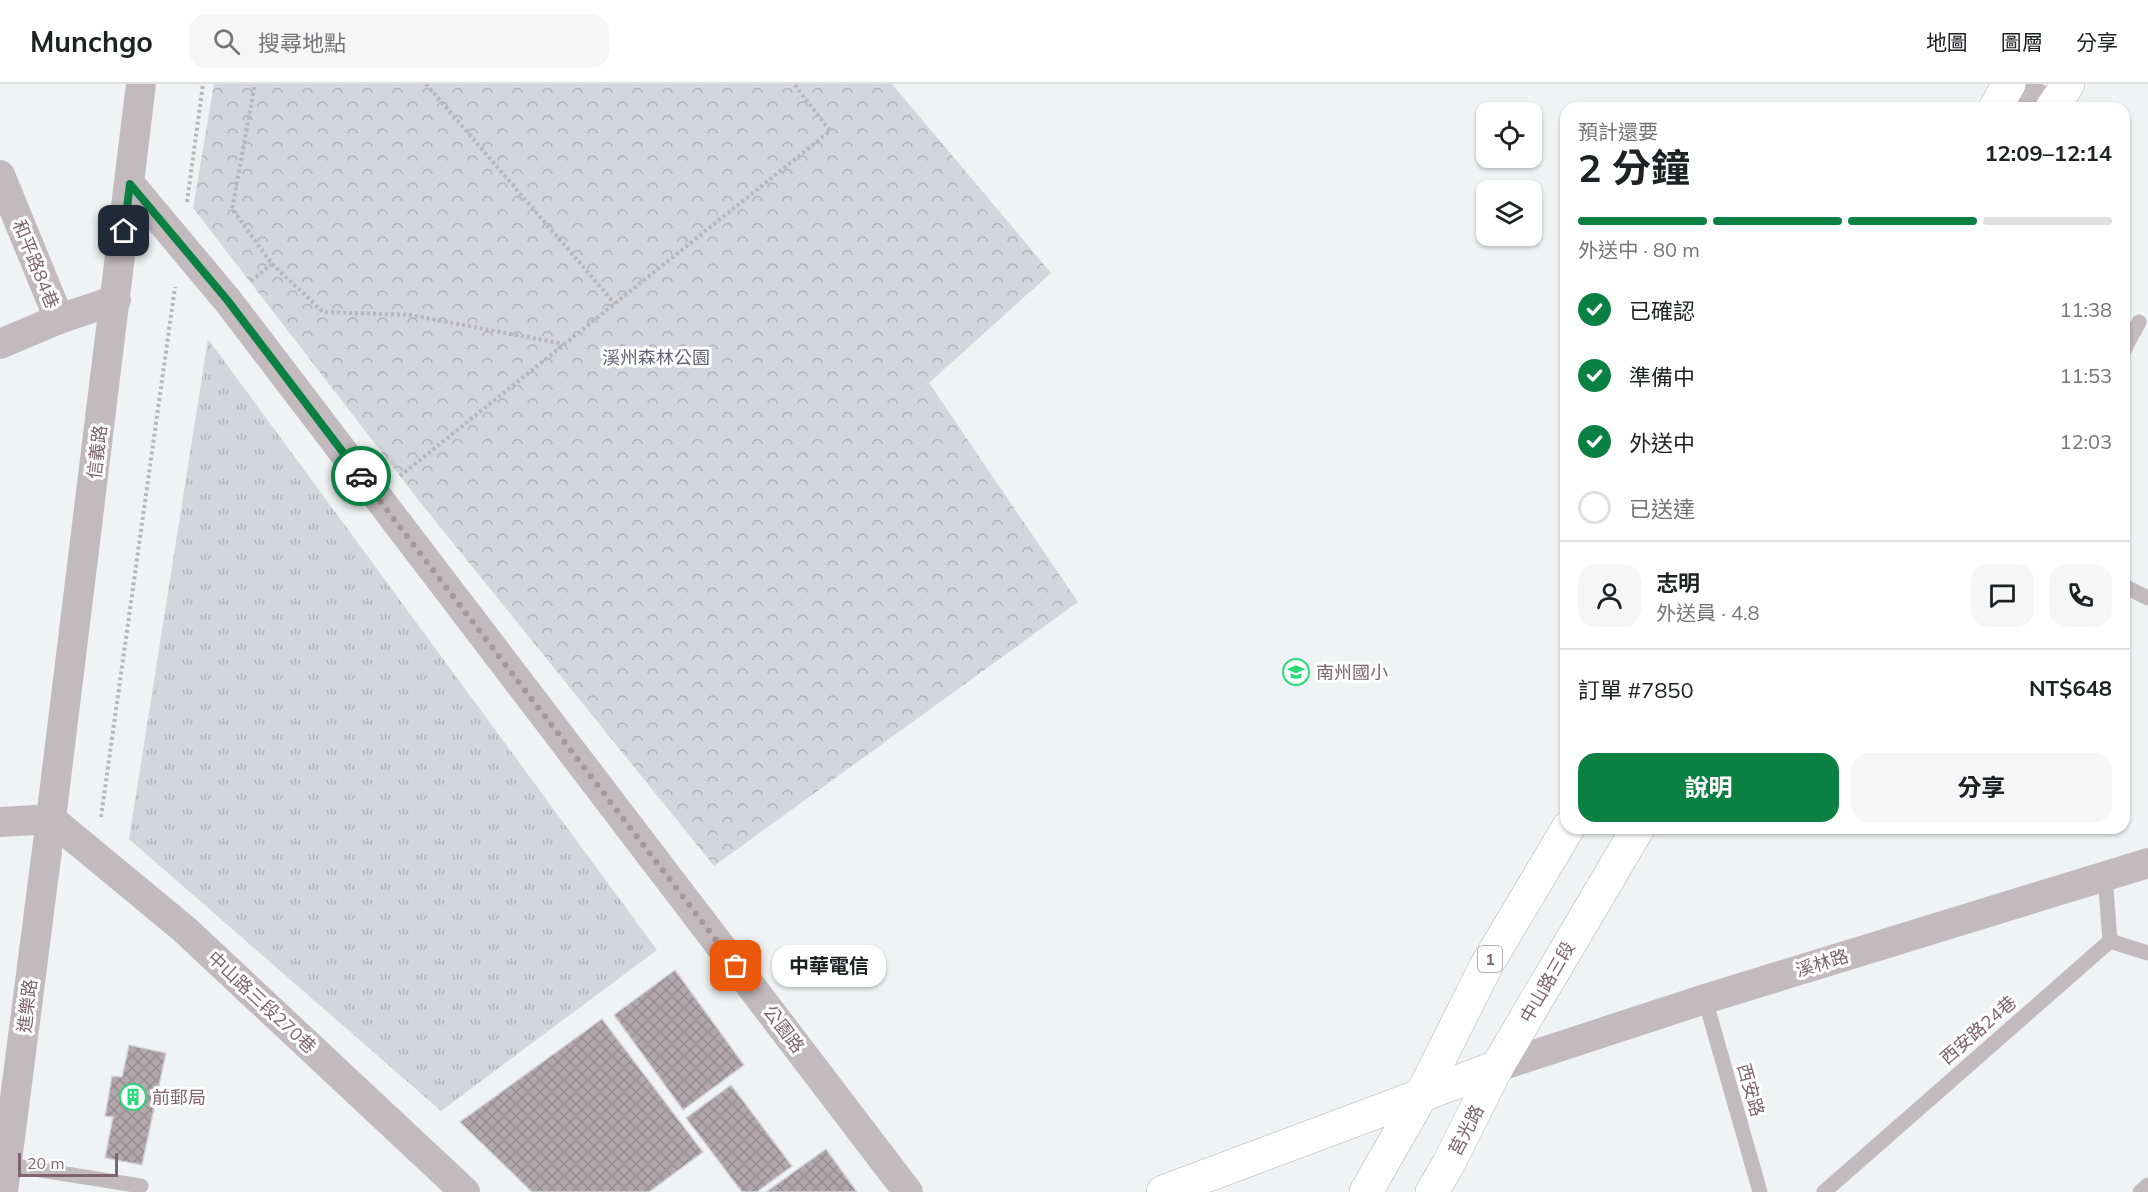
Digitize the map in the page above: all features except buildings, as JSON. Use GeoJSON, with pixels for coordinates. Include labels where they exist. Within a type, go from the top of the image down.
{"type":"FeatureCollection","features":[{"type":"Feature","properties":{"kind":"main road","name":"1"},"geometry":{"type":"LineString","coordinates":[[1366,1192],[1422,1094],[1486,966],[1564,834]]}},
{"type":"Feature","properties":{"kind":"main road","name":"中山路三段"},"geometry":{"type":"LineString","coordinates":[[1497,1066],[1634,834]]}},
{"type":"Feature","properties":{"kind":"main road"},"geometry":{"type":"LineString","coordinates":[[1163,1192],[1497,1066]]}},
{"type":"Feature","properties":{"kind":"main road","name":"莒光路"},"geometry":{"type":"LineString","coordinates":[[1432,1192],[1449,1163],[1497,1066]]}},
{"type":"Feature","properties":{"kind":"street","name":"信義路"},"geometry":{"type":"LineString","coordinates":[[51,819],[141,84]]}},
{"type":"Feature","properties":{"kind":"street"},"geometry":{"type":"LineString","coordinates":[[2005,90],[2057,99]]}},
{"type":"Feature","properties":{"kind":"street","name":"和平路84巷"},"geometry":{"type":"LineString","coordinates":[[0,175],[59,319]]}},
{"type":"Feature","properties":{"kind":"street","name":"公園路"},"geometry":{"type":"LineString","coordinates":[[130,184],[228,301],[908,1192]]}},
{"type":"Feature","properties":{"kind":"street"},"geometry":{"type":"LineString","coordinates":[[0,344],[59,319],[116,300]]}},
{"type":"Feature","properties":{"kind":"street"},"geometry":{"type":"LineString","coordinates":[[0,822],[51,819]]}},
{"type":"Feature","properties":{"kind":"street","name":"中山路三段270巷"},"geometry":{"type":"LineString","coordinates":[[51,819],[184,929],[465,1192]]}},
{"type":"Feature","properties":{"kind":"street","name":"進樂路"},"geometry":{"type":"LineString","coordinates":[[3,1173],[51,819]]}},
{"type":"Feature","properties":{"kind":"street","name":"溪林路"},"geometry":{"type":"LineString","coordinates":[[1497,1066],[1705,999],[2148,863]]}},
{"type":"Feature","properties":{"kind":"lane"},"geometry":{"type":"LineString","coordinates":[[2130,339],[2139,322]]}},
{"type":"Feature","properties":{"kind":"lane"},"geometry":{"type":"LineString","coordinates":[[2130,589],[2148,598]]}},
{"type":"Feature","properties":{"kind":"lane"},"geometry":{"type":"LineString","coordinates":[[2105,876],[2110,941],[2148,953]]}},
{"type":"Feature","properties":{"kind":"lane","name":"西安路24巷"},"geometry":{"type":"LineString","coordinates":[[1824,1192],[2110,941]]}},
{"type":"Feature","properties":{"kind":"lane","name":"西安路"},"geometry":{"type":"LineString","coordinates":[[1705,999],[1760,1192]]}},
{"type":"Feature","properties":{"kind":"lane"},"geometry":{"type":"LineString","coordinates":[[3,1173],[141,1186]]}},
{"type":"Feature","properties":{"kind":"lane"},"geometry":{"type":"LineString","coordinates":[[2140,1192],[2148,1185]]}},
{"type":"Feature","properties":{"kind":"path"},"geometry":{"type":"LineString","coordinates":[[95,855],[203,84]]}},
{"type":"Feature","properties":{"kind":"path"},"geometry":{"type":"LineString","coordinates":[[255,84],[232,209],[272,264],[323,312],[410,315],[564,344]]}},
{"type":"Feature","properties":{"kind":"path"},"geometry":{"type":"LineString","coordinates":[[426,84],[615,304]]}},
{"type":"Feature","properties":{"kind":"path"},"geometry":{"type":"LineString","coordinates":[[376,495],[830,131],[794,84]]}},
{"type":"Feature","properties":{"kind":"path"},"geometry":{"type":"LineString","coordinates":[[228,301],[272,264]]}},
{"type":"Feature","properties":{"kind":"green space","name":"溪州森林公園"},"geometry":{"type":"Polygon","coordinates":[[[214,84],[892,84],[1051,273],[929,383],[1078,602],[714,866],[420,502],[193,208],[214,84]]]}},
{"type":"Feature","properties":{"kind":"green space"},"geometry":{"type":"Polygon","coordinates":[[[208,339],[657,950],[441,1111],[129,839],[208,339]]]}},
{"type":"Feature","properties":{"kind":"way so far"},"geometry":{"type":"LineString","coordinates":[[361,476],[736,966]]}},
{"type":"Feature","properties":{"kind":"place","name":"南州國小"},"geometry":{"type":"Point","coordinates":[1296,672]}},
{"type":"Feature","properties":{"kind":"place","name":"中華電信"},"geometry":{"type":"Point","coordinates":[736,966]}},
{"type":"Feature","properties":{"kind":"place","name":"前郵局"},"geometry":{"type":"Point","coordinates":[133,1097]}},
{"type":"Feature","properties":{"kind":"route"},"geometry":{"type":"LineString","coordinates":[[124,231],[130,184],[228,301],[361,476]]}}]}
